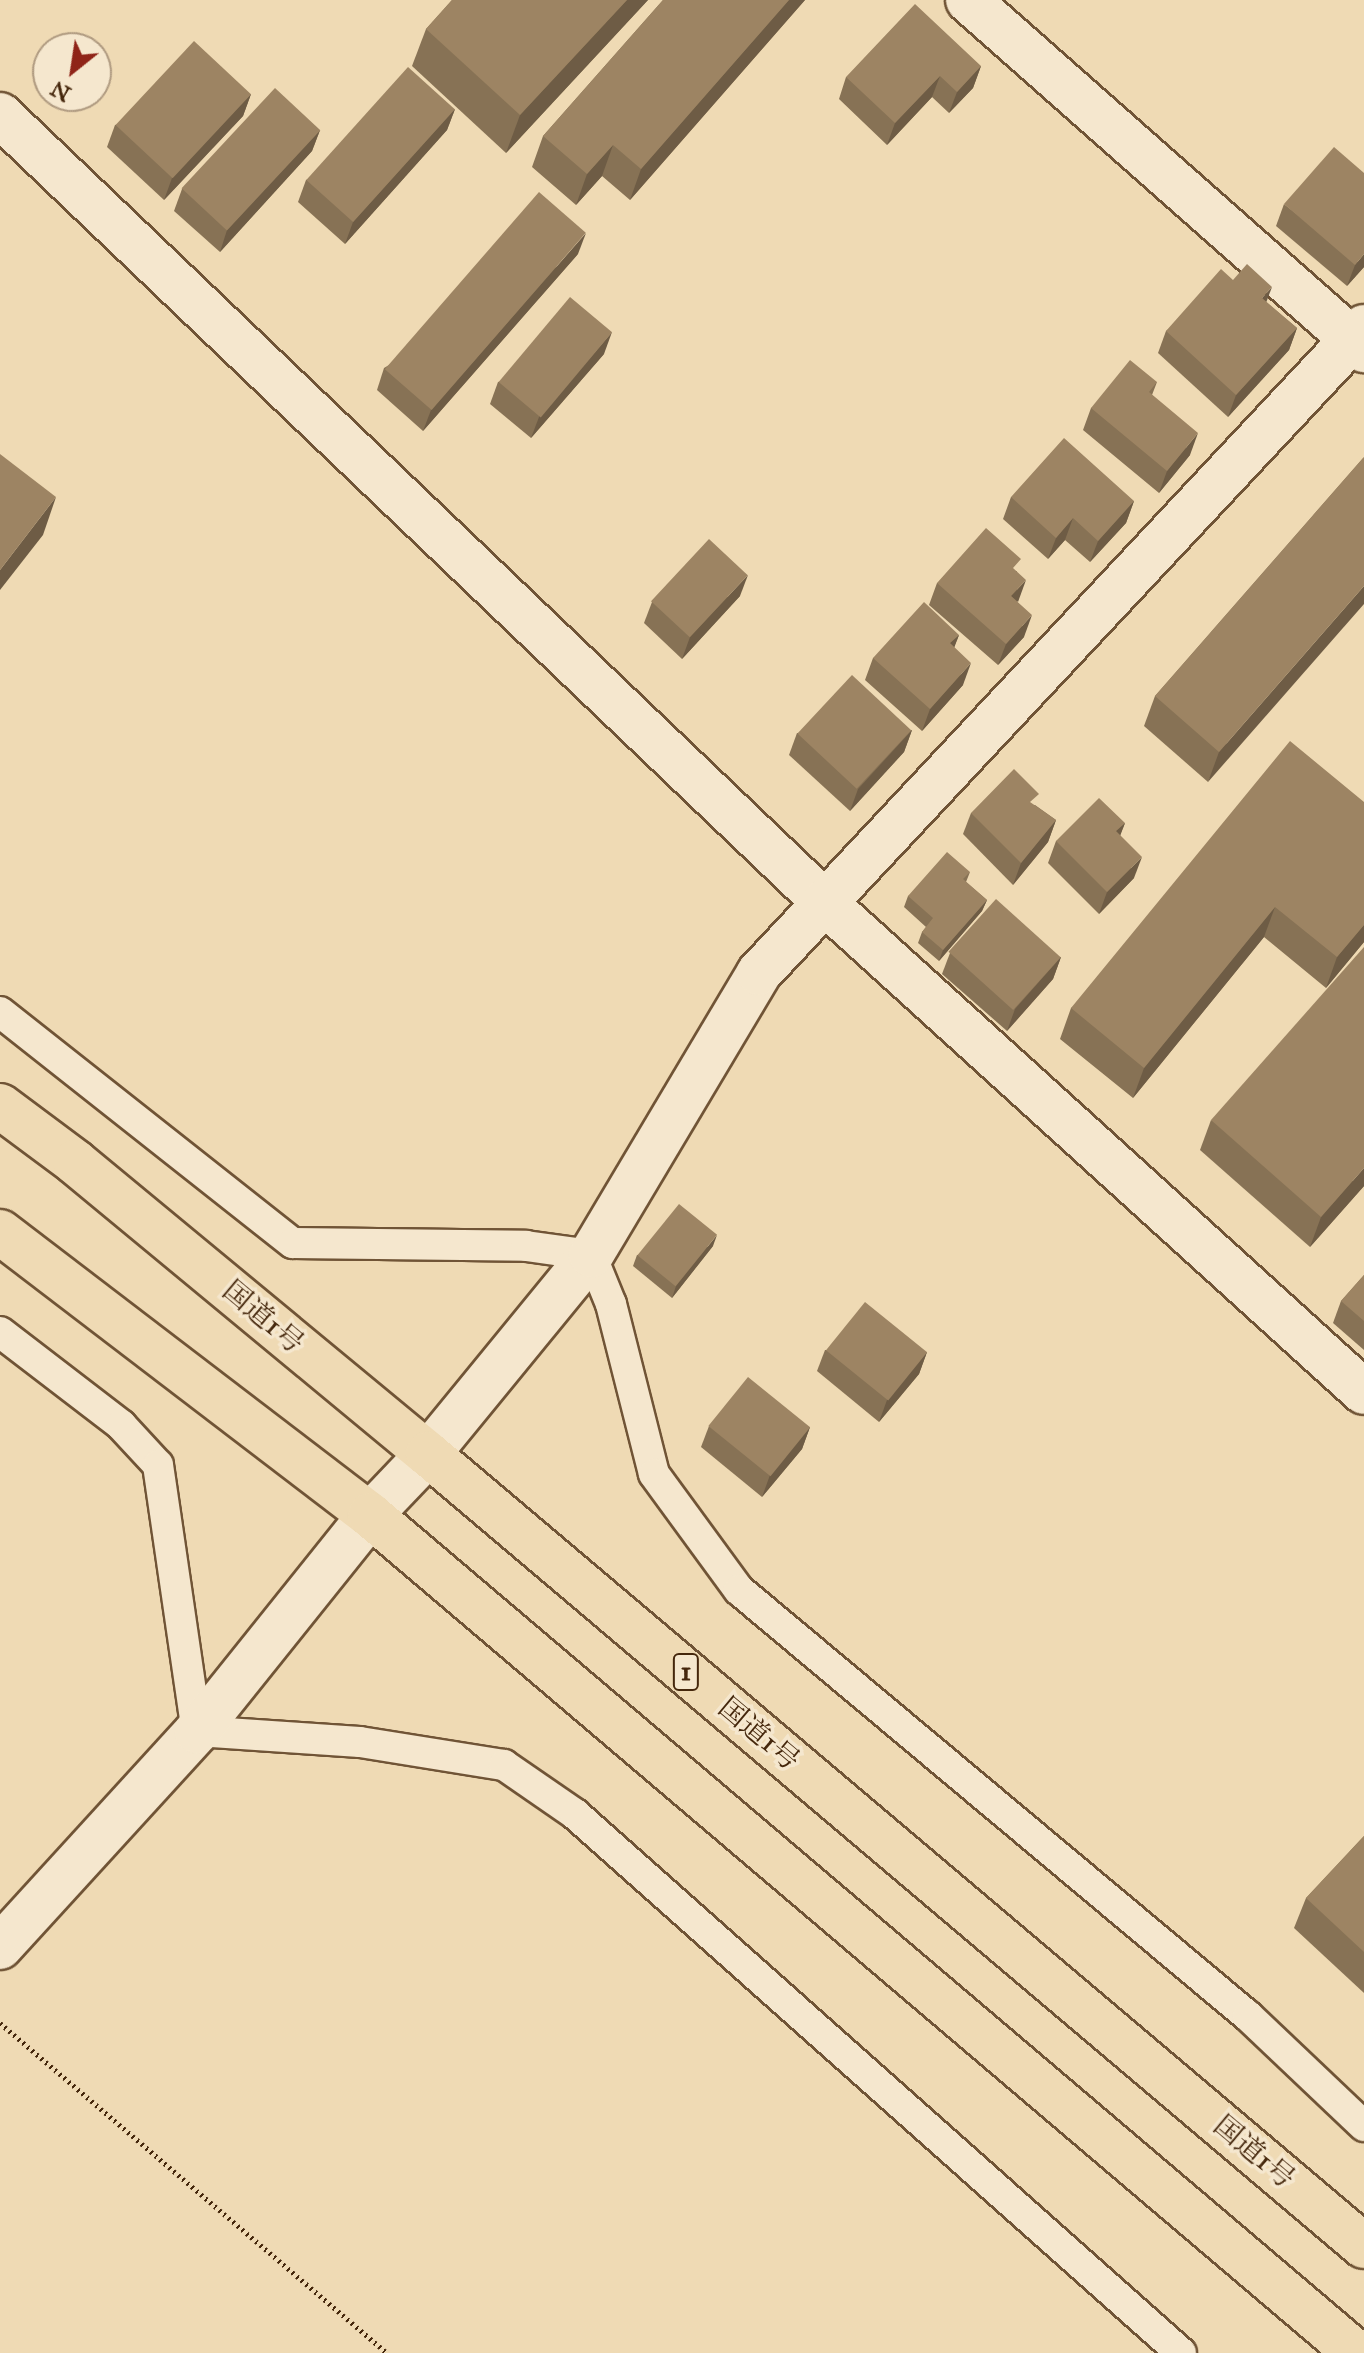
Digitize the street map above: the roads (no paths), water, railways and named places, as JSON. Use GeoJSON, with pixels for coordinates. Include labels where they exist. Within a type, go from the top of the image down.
{"type":"FeatureCollection","features":[{"type":"Feature","properties":{"kind":"highway","name":"国道1号"},"geometry":{"type":"LineString","coordinates":[[0,1106],[428,1454],[1364,2246]]}},
{"type":"Feature","properties":{"kind":"highway"},"geometry":{"type":"LineString","coordinates":[[0,1232],[370,1515],[1356,2353]]}},
{"type":"Feature","properties":{"kind":"street"},"geometry":{"type":"LineString","coordinates":[[0,1947],[197,1731],[370,1515],[428,1454],[591,1255],[759,973],[1360,339],[968,0]]}},
{"type":"Feature","properties":{"kind":"street"},"geometry":{"type":"LineString","coordinates":[[0,115],[824,902],[1364,1392]]}},
{"type":"Feature","properties":{"kind":"lane"},"geometry":{"type":"LineString","coordinates":[[0,1012],[293,1243],[526,1246],[591,1255],[611,1304],[654,1474],[739,1590],[1248,2016],[1364,2126]]}},
{"type":"Feature","properties":{"kind":"lane"},"geometry":{"type":"LineString","coordinates":[[0,1332],[121,1425],[158,1465],[197,1731],[360,1742],[504,1765],[575,1814],[1181,2353]]}}]}
